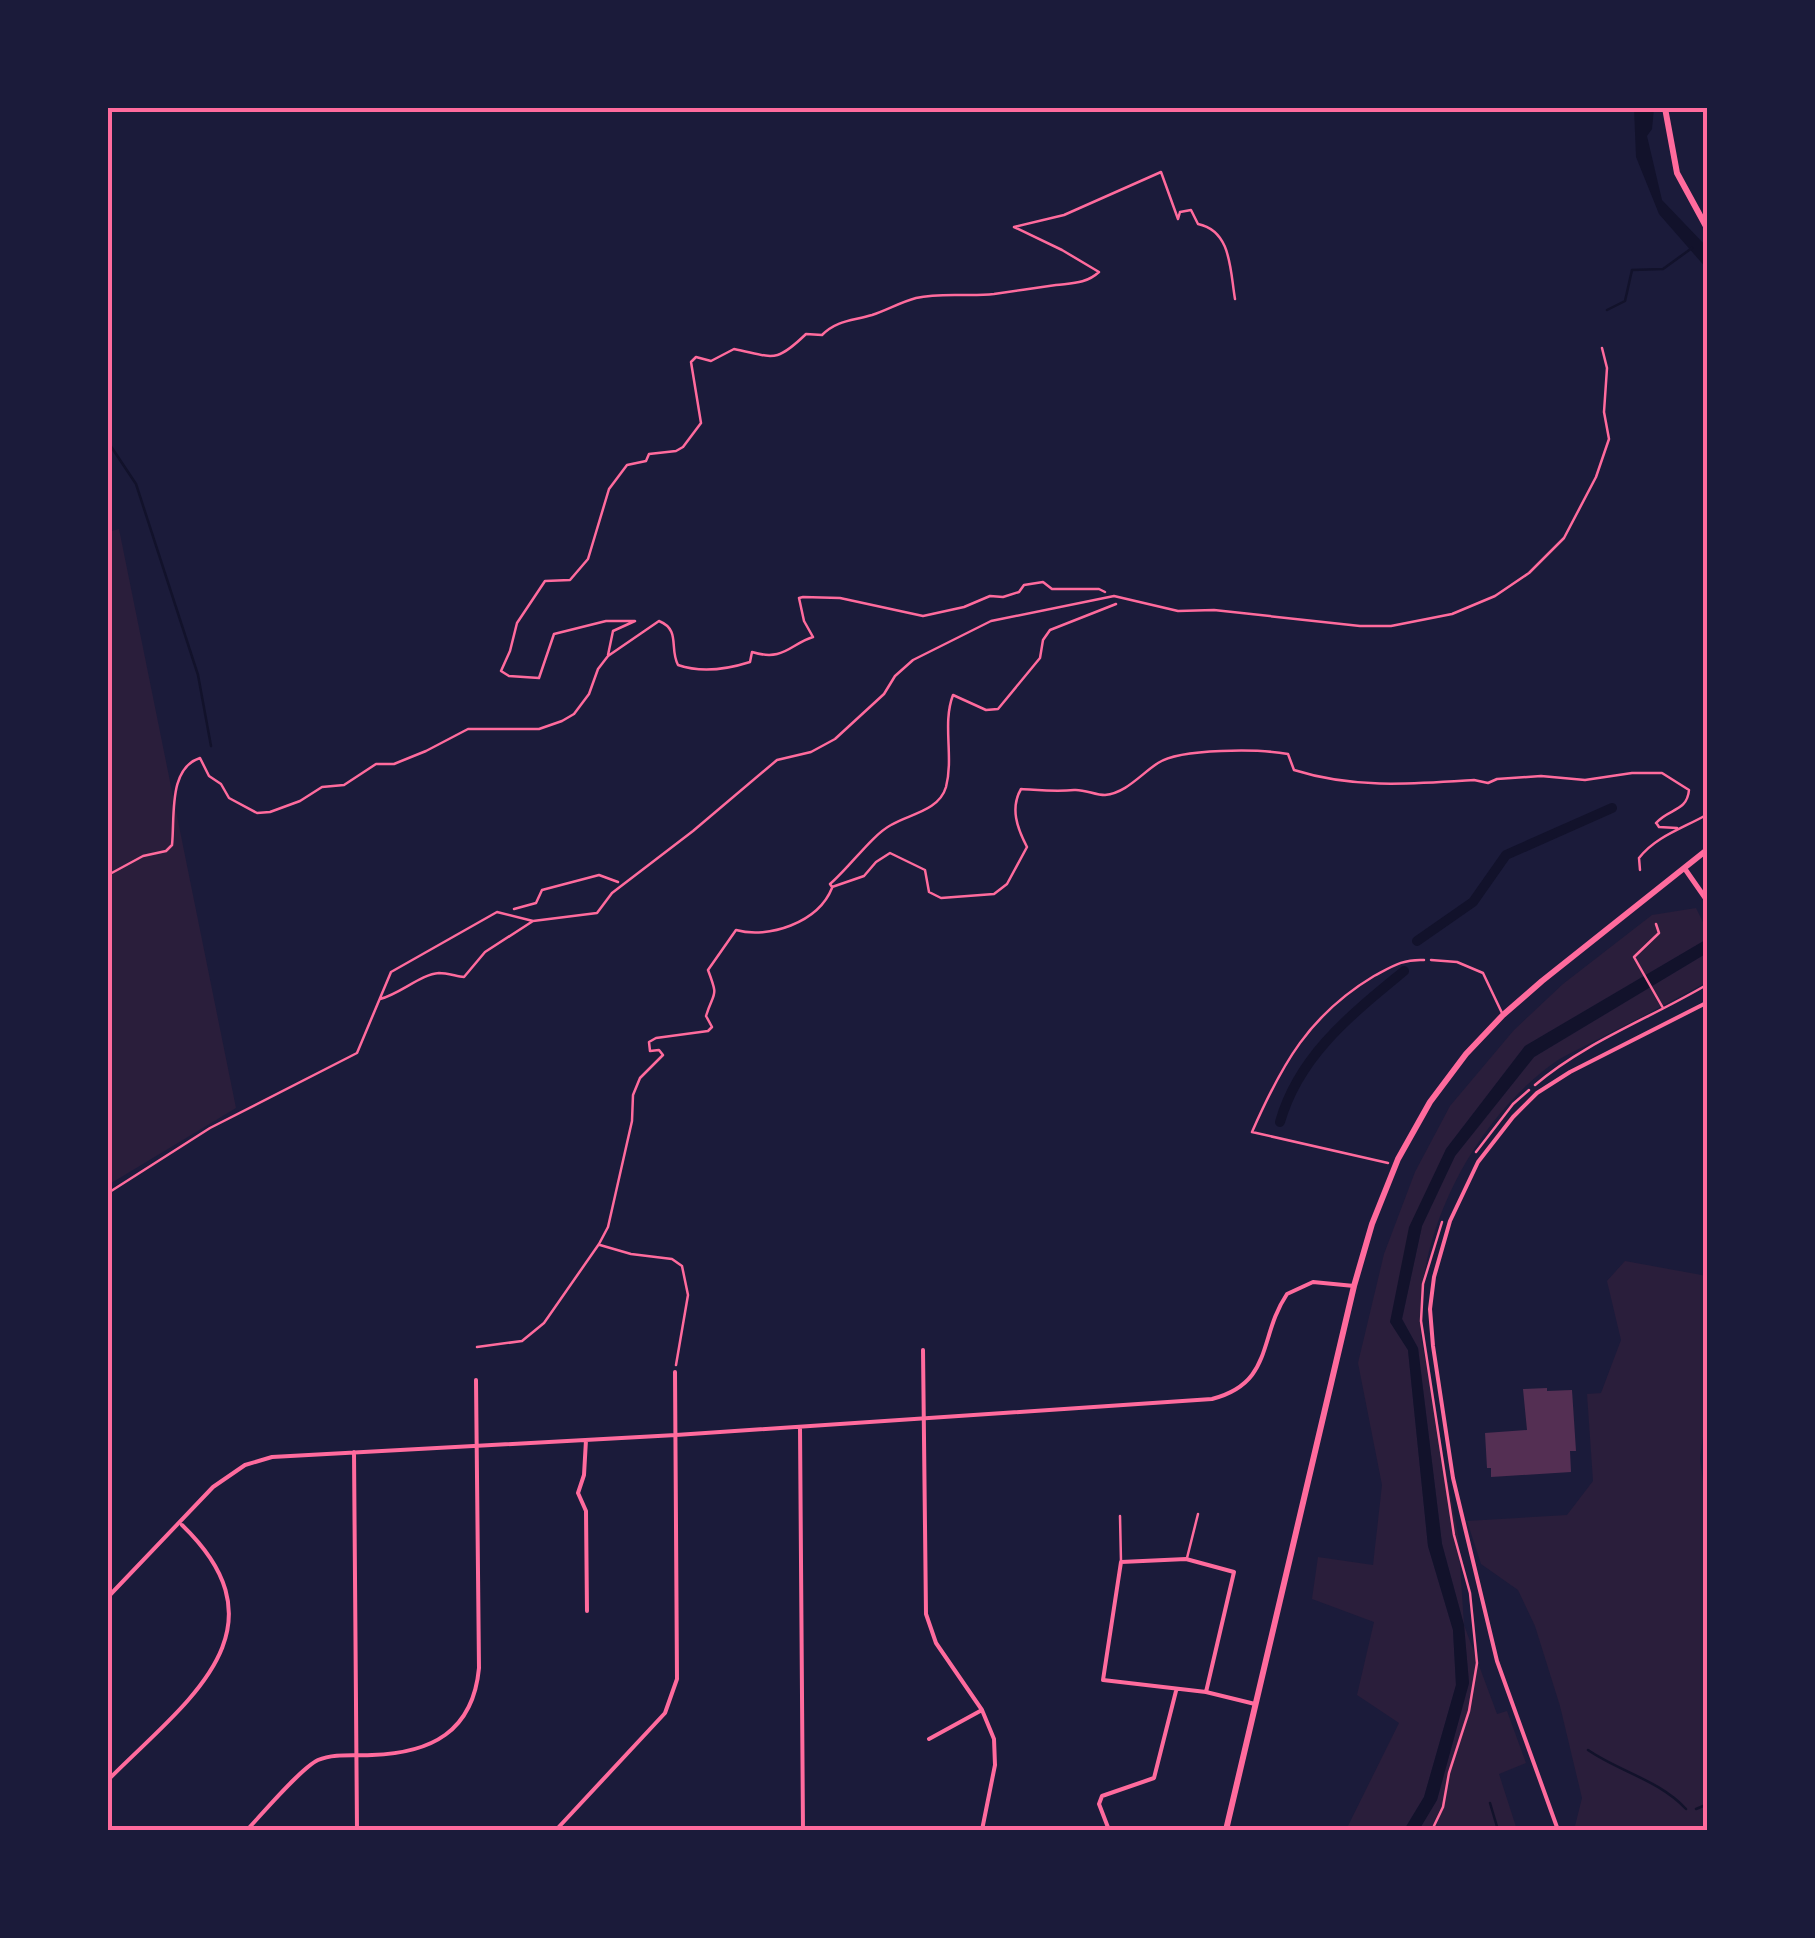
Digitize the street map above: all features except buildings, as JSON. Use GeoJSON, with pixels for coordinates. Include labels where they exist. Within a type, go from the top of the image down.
{"type":"FeatureCollection","features":[{"type":"Feature","properties":{"kind":"main road"},"geometry":{"type":"LineString","coordinates":[[1665,108],[1676,170],[1689,201],[1708,230]]}},
{"type":"Feature","properties":{"kind":"main road"},"geometry":{"type":"LineString","coordinates":[[1226,1830],[1354,1286],[1372,1224],[1396,1164],[1446,1080],[1503,1015],[1708,849]]}},
{"type":"Feature","properties":{"kind":"street"},"geometry":{"type":"LineString","coordinates":[[1684,869],[1708,902]]}},
{"type":"Feature","properties":{"kind":"street"},"geometry":{"type":"LineString","coordinates":[[1558,1830],[1496,1661],[1453,1478],[1433,1346],[1430,1309],[1434,1277],[1450,1221],[1478,1162],[1513,1117],[1538,1093],[1570,1072],[1708,1002]]}},
{"type":"Feature","properties":{"kind":"street"},"geometry":{"type":"LineString","coordinates":[[108,1597],[214,1487],[245,1465],[272,1457],[1116,1407],[1222,1396],[1241,1388],[1253,1376],[1286,1294],[1313,1282],[1354,1286]]}},
{"type":"Feature","properties":{"kind":"street"},"geometry":{"type":"LineString","coordinates":[[923,1350],[926,1614],[942,1654],[982,1710],[994,1739],[995,1765],[982,1830]]}},
{"type":"Feature","properties":{"kind":"street"},"geometry":{"type":"LineString","coordinates":[[556,1830],[665,1713],[672,1699],[677,1679],[674,1372]]}},
{"type":"Feature","properties":{"kind":"street"},"geometry":{"type":"LineString","coordinates":[[247,1830],[313,1762],[333,1756],[398,1754],[422,1749],[444,1736],[470,1705],[479,1668],[476,1380]]}},
{"type":"Feature","properties":{"kind":"street"},"geometry":{"type":"LineString","coordinates":[[800,1427],[803,1830]]}},
{"type":"Feature","properties":{"kind":"street"},"geometry":{"type":"LineString","coordinates":[[586,1440],[584,1474],[578,1493],[586,1511],[586,1612]]}},
{"type":"Feature","properties":{"kind":"street"},"geometry":{"type":"LineString","coordinates":[[354,1452],[357,1830]]}},
{"type":"Feature","properties":{"kind":"street"},"geometry":{"type":"LineString","coordinates":[[108,1780],[200,1687],[222,1653],[228,1612],[222,1579],[205,1548],[180,1524]]}},
{"type":"Feature","properties":{"kind":"street"},"geometry":{"type":"LineString","coordinates":[[1206,1692],[1234,1572],[1186,1559],[1120,1562],[1103,1680],[1206,1692],[1255,1704]]}},
{"type":"Feature","properties":{"kind":"street"},"geometry":{"type":"LineString","coordinates":[[1108,1830],[1100,1804],[1102,1796],[1154,1778],[1176,1691]]}},
{"type":"Feature","properties":{"kind":"street"},"geometry":{"type":"LineString","coordinates":[[929,1739],[982,1710]]}},
{"type":"Feature","properties":{"kind":"lane"},"geometry":{"type":"LineString","coordinates":[[108,1193],[210,1128],[358,1053],[391,972],[497,912],[533,921],[596,913],[612,893],[777,760],[811,752],[835,740],[913,660],[991,621],[1114,596],[1178,611],[1214,610],[1391,626],[1452,614],[1496,596],[1529,573],[1564,538],[1596,477],[1609,439],[1602,348]]}},
{"type":"Feature","properties":{"kind":"lane"},"geometry":{"type":"LineString","coordinates":[[380,998],[398,995],[440,973],[464,977],[485,952],[533,921]]}},
{"type":"Feature","properties":{"kind":"lane"},"geometry":{"type":"LineString","coordinates":[[1431,960],[1456,962],[1483,973],[1503,1015]]}},
{"type":"Feature","properties":{"kind":"lane"},"geometry":{"type":"LineString","coordinates":[[1186,1559],[1198,1514]]}},
{"type":"Feature","properties":{"kind":"lane"},"geometry":{"type":"LineString","coordinates":[[1120,1516],[1120,1562]]}},
{"type":"Feature","properties":{"kind":"path"},"geometry":{"type":"LineString","coordinates":[[607,657],[613,631],[635,621],[606,621],[554,634],[539,678],[509,676],[501,671],[517,622],[545,581],[570,580],[588,559],[609,489],[627,465],[646,461],[649,454],[658,451],[676,451],[697,432],[702,423],[691,362],[696,357],[711,361],[734,348],[777,357],[786,354],[806,334],[822,336],[832,326],[916,298],[1026,292],[1077,284],[1099,272],[1014,227],[1064,215],[1161,172],[1178,219],[1180,212],[1191,210],[1198,224],[1209,226],[1226,245],[1235,299]]}},
{"type":"Feature","properties":{"kind":"path"},"geometry":{"type":"LineString","coordinates":[[108,875],[143,856],[166,852],[172,844],[178,776],[193,760],[200,758],[208,776],[221,784],[229,798],[256,813],[270,812],[300,801],[322,787],[344,785],[376,764],[394,764],[426,752],[468,730],[530,730],[562,722],[574,714],[589,694],[607,657],[659,622],[670,627],[678,665],[736,666],[750,662],[752,652],[764,656],[790,652],[802,640],[813,637],[800,608],[799,598],[803,597],[840,598],[923,616],[964,607],[990,596],[1003,597],[1043,582],[1052,589],[1099,589],[1114,596],[1117,606],[1050,630],[1043,640],[1040,658],[998,709],[986,710],[953,694],[946,740],[949,766],[942,796],[918,815],[889,825],[830,884],[832,888]]}},
{"type":"Feature","properties":{"kind":"path"},"geometry":{"type":"LineString","coordinates":[[477,1347],[522,1341],[544,1323],[599,1244],[608,1227],[632,1121],[633,1095],[640,1078],[663,1056],[659,1050],[650,1052],[650,1042],[712,1027],[706,1016],[716,996],[715,982],[708,970],[736,930],[766,934],[788,928],[821,906],[832,888],[864,876],[890,853],[925,870],[929,892],[940,898],[994,894],[1007,884],[1027,847],[1015,813],[1021,788],[1047,794],[1074,790],[1102,795],[1117,792],[1161,760],[1263,750],[1288,754],[1294,770],[1383,786],[1474,780],[1488,783],[1541,776],[1578,776],[1585,780],[1632,773],[1662,774],[1689,790],[1685,806],[1656,823],[1659,827],[1678,828]]}},
{"type":"Feature","properties":{"kind":"path"},"geometry":{"type":"LineString","coordinates":[[1640,870],[1642,854],[1678,828],[1708,814]]}},
{"type":"Feature","properties":{"kind":"path"},"geometry":{"type":"LineString","coordinates":[[508,913],[536,904],[542,890],[600,875],[624,884]]}},
{"type":"Feature","properties":{"kind":"path"},"geometry":{"type":"LineString","coordinates":[[1656,924],[1659,933],[1634,956],[1664,1010]]}},
{"type":"Feature","properties":{"kind":"path"},"geometry":{"type":"LineString","coordinates":[[1396,1164],[1252,1132],[1306,1031],[1331,1006],[1344,994],[1405,959],[1431,960]]}},
{"type":"Feature","properties":{"kind":"path"},"geometry":{"type":"LineString","coordinates":[[1475,1154],[1512,1104],[1550,1072],[1708,984]]}},
{"type":"Feature","properties":{"kind":"path"},"geometry":{"type":"LineString","coordinates":[[1432,1830],[1443,1807],[1448,1773],[1469,1712],[1477,1663],[1470,1593],[1454,1535],[1421,1321],[1423,1284],[1441,1223]]}},
{"type":"Feature","properties":{"kind":"path"},"geometry":{"type":"LineString","coordinates":[[599,1244],[630,1254],[672,1259],[682,1266],[688,1294],[674,1372]]}},
{"type":"Feature","properties":{"kind":"shaded area"},"geometry":{"type":"Polygon","coordinates":[[[1634,108],[1654,108],[1652,129],[1647,136],[1662,200],[1707,247],[1707,269],[1659,214],[1636,157],[1634,108]]]}},
{"type":"Feature","properties":{"kind":"shaded area"},"geometry":{"type":"Polygon","coordinates":[[[119,529],[236,1108],[108,1185],[108,532],[119,529]]]}},
{"type":"Feature","properties":{"kind":"shaded area"},"geometry":{"type":"Polygon","coordinates":[[[1696,908],[1707,930],[1707,939],[1525,1046],[1446,1149],[1390,1322],[1408,1350],[1428,1546],[1453,1630],[1456,1685],[1424,1797],[1404,1830],[1346,1830],[1399,1723],[1357,1695],[1374,1622],[1312,1599],[1318,1557],[1373,1565],[1382,1485],[1358,1363],[1384,1254],[1415,1172],[1450,1106],[1514,1030],[1563,984],[1652,915],[1696,908]]]}},
{"type":"Feature","properties":{"kind":"shaded area"},"geometry":{"type":"Polygon","coordinates":[[[1707,939],[1707,953],[1534,1057],[1455,1156],[1422,1226],[1402,1319],[1418,1348],[1442,1544],[1464,1625],[1469,1683],[1437,1800],[1419,1830],[1404,1830],[1424,1797],[1456,1685],[1453,1630],[1428,1546],[1408,1350],[1390,1322],[1409,1227],[1446,1149],[1525,1046],[1707,939]]]}},
{"type":"Feature","properties":{"kind":"shaded area"},"geometry":{"type":"Polygon","coordinates":[[[1707,953],[1707,982],[1558,1060],[1528,1084],[1476,1147],[1439,1220],[1421,1298],[1421,1337],[1458,1535],[1464,1625],[1442,1544],[1418,1348],[1402,1319],[1422,1226],[1455,1156],[1534,1057],[1707,953]]]}},
{"type":"Feature","properties":{"kind":"shaded area"},"geometry":{"type":"Polygon","coordinates":[[[1625,1261],[1707,1276],[1708,1401],[1700,1458],[1708,1520],[1707,1830],[1574,1830],[1582,1798],[1560,1706],[1535,1626],[1518,1590],[1481,1564],[1467,1521],[1567,1515],[1593,1481],[1587,1394],[1601,1393],[1621,1340],[1607,1281],[1625,1261]]]}},
{"type":"Feature","properties":{"kind":"shaded area"},"geometry":{"type":"Polygon","coordinates":[[[1464,1625],[1497,1714],[1507,1711],[1526,1763],[1499,1774],[1517,1830],[1419,1830],[1437,1800],[1469,1683],[1464,1625]]]}},
{"type":"Feature","properties":{"kind":"waterway"},"geometry":{"type":"LineString","coordinates":[[1607,310],[1625,301],[1632,270],[1663,269],[1692,248]]}},
{"type":"Feature","properties":{"kind":"waterway"},"geometry":{"type":"LineString","coordinates":[[108,442],[136,484],[198,675],[211,746]]}},
{"type":"Feature","properties":{"kind":"waterway"},"geometry":{"type":"LineString","coordinates":[[1417,941],[1473,902],[1506,855],[1612,808]]}},
{"type":"Feature","properties":{"kind":"waterway"},"geometry":{"type":"LineString","coordinates":[[1280,1122],[1300,1076],[1314,1056],[1347,1020],[1404,971]]}},
{"type":"Feature","properties":{"kind":"waterway"},"geometry":{"type":"LineString","coordinates":[[1588,1750],[1652,1783],[1686,1809]]}},
{"type":"Feature","properties":{"kind":"waterway"},"geometry":{"type":"LineString","coordinates":[[1490,1803],[1498,1830]]}},
{"type":"Feature","properties":{"kind":"waterway"},"geometry":{"type":"LineString","coordinates":[[1696,1809],[1708,1804]]}}]}
